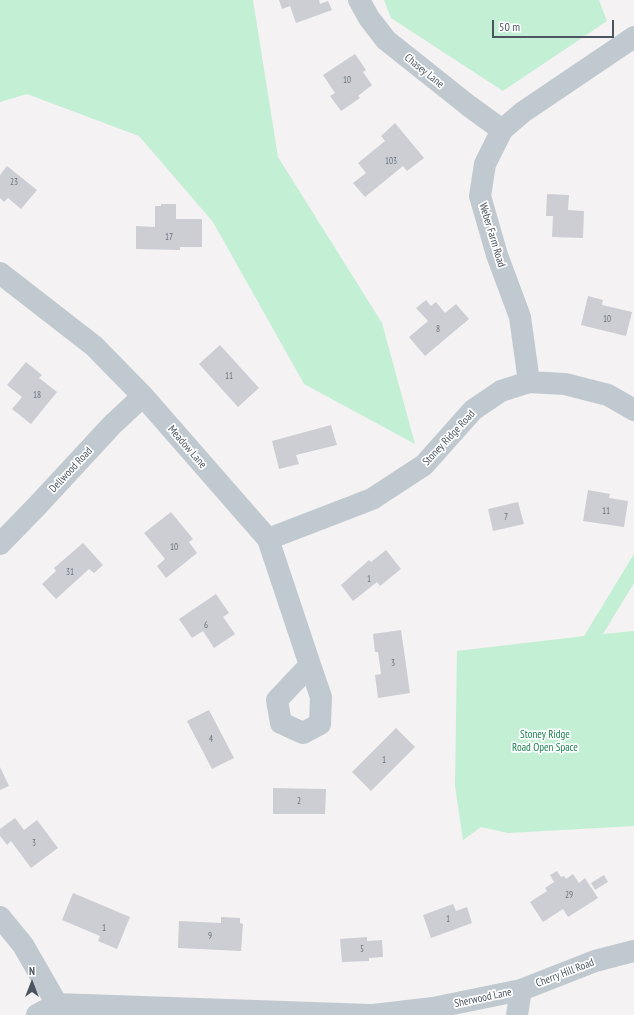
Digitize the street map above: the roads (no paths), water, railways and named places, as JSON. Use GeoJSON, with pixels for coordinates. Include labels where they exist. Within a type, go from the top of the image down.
{"type":"FeatureCollection","features":[{"type":"Feature","properties":{"kind":"street","name":"Chasey Lane"},"geometry":{"type":"LineString","coordinates":[[359,0],[369,18],[386,40],[469,106],[502,130]]}},
{"type":"Feature","properties":{"kind":"street","name":"Weber Farm Road"},"geometry":{"type":"LineString","coordinates":[[529,382],[520,317],[497,255],[480,196],[485,164],[502,130],[523,112],[634,37]]}},
{"type":"Feature","properties":{"kind":"street","name":"Meadow Lane"},"geometry":{"type":"LineString","coordinates":[[0,273],[94,346],[143,396],[268,539],[310,665]]}},
{"type":"Feature","properties":{"kind":"street","name":"Stoney Ridge Road"},"geometry":{"type":"LineString","coordinates":[[268,539],[372,499],[424,465],[474,410],[501,391],[529,382],[565,384],[608,395],[634,410]]}},
{"type":"Feature","properties":{"kind":"street","name":"Dellwood Road"},"geometry":{"type":"LineString","coordinates":[[0,544],[112,425],[143,396]]}},
{"type":"Feature","properties":{"kind":"street"},"geometry":{"type":"LineString","coordinates":[[0,917],[23,945],[57,1004]]}},
{"type":"Feature","properties":{"kind":"street","name":"Cherry Hill Road"},"geometry":{"type":"LineString","coordinates":[[521,990],[595,961],[634,952]]}},
{"type":"Feature","properties":{"kind":"street"},"geometry":{"type":"LineString","coordinates":[[517,1015],[521,990]]}},
{"type":"Feature","properties":{"kind":"street","name":"Sherwood Lane"},"geometry":{"type":"LineString","coordinates":[[373,1015],[433,1008],[521,990]]}},
{"type":"Feature","properties":{"kind":"street"},"geometry":{"type":"LineString","coordinates":[[37,1015],[57,1004],[370,1015]]}},
{"type":"Feature","properties":{"kind":"park label","name":"Stoney Ridge Road Open Space"},"geometry":{"type":"Point","coordinates":[545,741]}}]}
